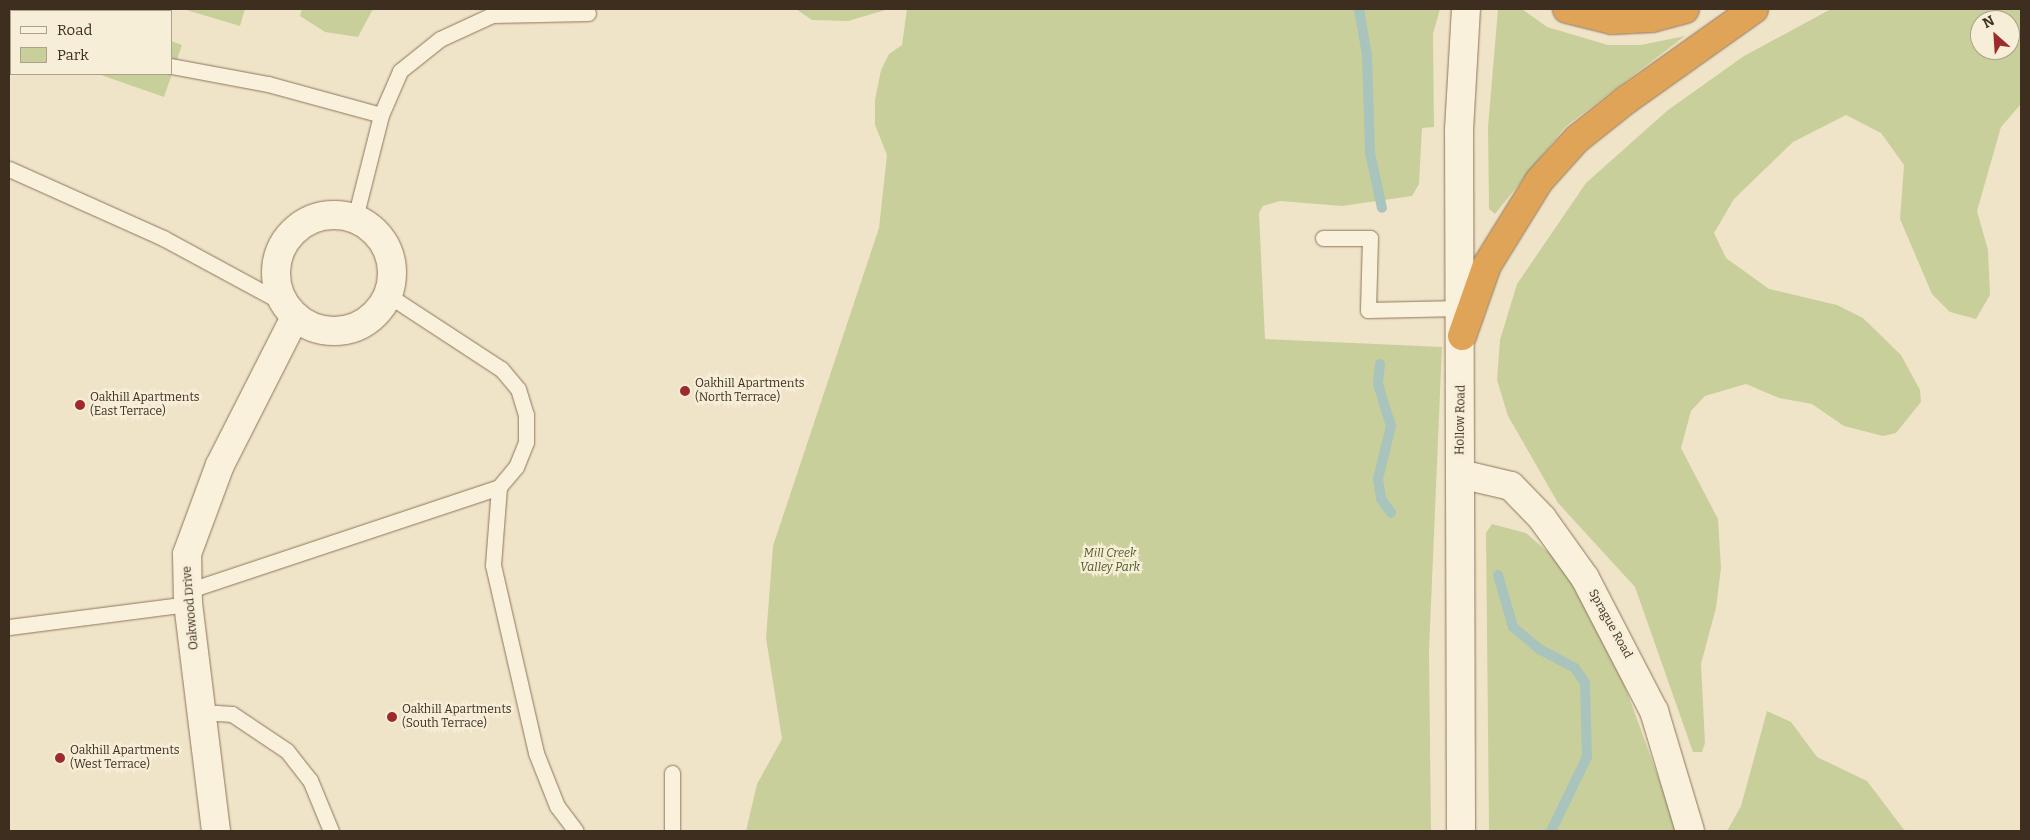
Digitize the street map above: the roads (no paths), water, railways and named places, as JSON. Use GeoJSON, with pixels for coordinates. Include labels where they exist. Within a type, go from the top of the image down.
{"type":"FeatureCollection","features":[{"type":"Feature","properties":{"kind":"highway"},"geometry":{"type":"LineString","coordinates":[[1567,9],[1612,20],[1652,18],[1685,9]]}},
{"type":"Feature","properties":{"kind":"highway"},"geometry":{"type":"LineString","coordinates":[[1462,336],[1487,265],[1539,181],[1577,139],[1619,106],[1754,9]]}},
{"type":"Feature","properties":{"kind":"street","name":"Hollow Road"},"geometry":{"type":"LineString","coordinates":[[1461,831],[1460,474],[1462,336],[1459,130],[1466,9]]}},
{"type":"Feature","properties":{"kind":"street"},"geometry":{"type":"LineString","coordinates":[[323,215],[355,218],[371,227],[391,258],[388,295],[378,311],[347,330],[328,331],[289,310],[275,272],[277,256],[289,235],[323,215]]}},
{"type":"Feature","properties":{"kind":"street","name":"Oakwood Drive"},"geometry":{"type":"LineString","coordinates":[[216,831],[188,597],[187,554],[202,506],[289,310]]}},
{"type":"Feature","properties":{"kind":"street","name":"Sprague Road"},"geometry":{"type":"LineString","coordinates":[[1460,474],[1511,486],[1542,518],[1585,578],[1654,711],[1690,831]]}},
{"type":"Feature","properties":{"kind":"lane"},"geometry":{"type":"LineString","coordinates":[[355,218],[380,115],[400,71],[440,39],[492,15],[588,13]]}},
{"type":"Feature","properties":{"kind":"lane"},"geometry":{"type":"LineString","coordinates":[[172,66],[268,84],[380,115]]}},
{"type":"Feature","properties":{"kind":"lane"},"geometry":{"type":"LineString","coordinates":[[9,169],[163,238],[289,310]]}},
{"type":"Feature","properties":{"kind":"lane"},"geometry":{"type":"LineString","coordinates":[[1323,238],[1370,238],[1368,310],[1461,308]]}},
{"type":"Feature","properties":{"kind":"lane"},"geometry":{"type":"LineString","coordinates":[[9,627],[188,597],[499,487],[516,467],[526,442],[526,415],[518,390],[501,369],[388,295]]}},
{"type":"Feature","properties":{"kind":"lane"},"geometry":{"type":"LineString","coordinates":[[499,487],[493,565],[536,753],[557,806],[576,831]]}},
{"type":"Feature","properties":{"kind":"lane"},"geometry":{"type":"LineString","coordinates":[[202,712],[232,714],[287,751],[310,780],[331,831]]}},
{"type":"Feature","properties":{"kind":"lane"},"geometry":{"type":"LineString","coordinates":[[672,773],[672,831]]}},
{"type":"Feature","properties":{"kind":"waterway"},"geometry":{"type":"LineString","coordinates":[[1359,9],[1367,55],[1370,153],[1382,208]]}},
{"type":"Feature","properties":{"kind":"waterway"},"geometry":{"type":"LineString","coordinates":[[1380,364],[1378,384],[1391,426],[1378,479],[1381,499],[1391,513]]}},
{"type":"Feature","properties":{"kind":"waterway"},"geometry":{"type":"LineString","coordinates":[[1498,575],[1513,627],[1539,649],[1575,668],[1585,683],[1587,757],[1551,831]]}},
{"type":"Feature","properties":{"kind":"place","name":"Oakhill Apartments (North Terrace)"},"geometry":{"type":"Point","coordinates":[685,391]}},
{"type":"Feature","properties":{"kind":"place","name":"Oakhill Apartments (East Terrace)"},"geometry":{"type":"Point","coordinates":[80,405]}},
{"type":"Feature","properties":{"kind":"place","name":"Oakhill Apartments (South Terrace)"},"geometry":{"type":"Point","coordinates":[392,717]}},
{"type":"Feature","properties":{"kind":"place","name":"Oakhill Apartments (West Terrace)"},"geometry":{"type":"Point","coordinates":[60,758]}},
{"type":"Feature","properties":{"kind":"park label","name":"Mill Creek Valley Park"},"geometry":{"type":"Point","coordinates":[1110,561]}}]}
